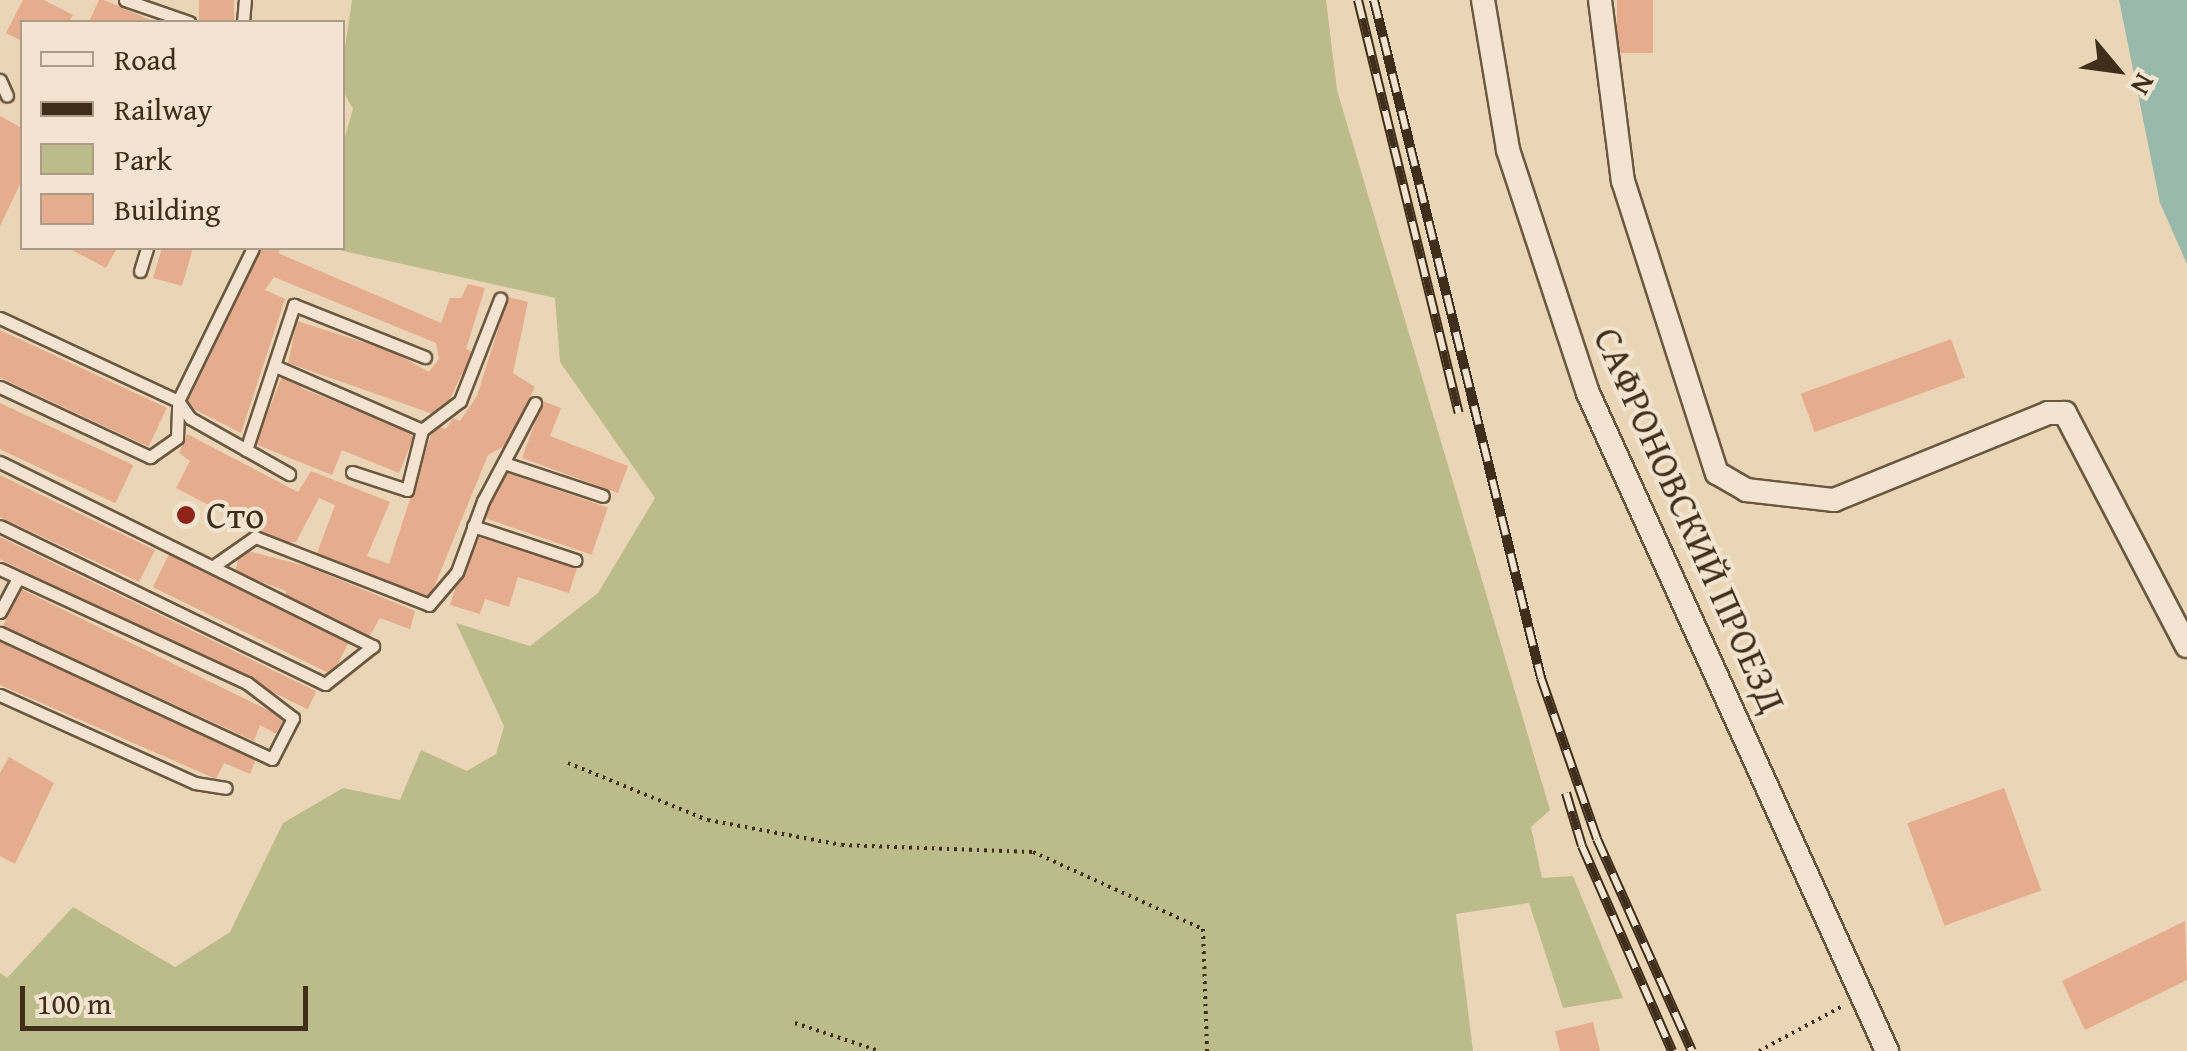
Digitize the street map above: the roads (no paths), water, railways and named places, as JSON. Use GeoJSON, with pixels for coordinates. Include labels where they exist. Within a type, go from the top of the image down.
{"type":"FeatureCollection","features":[{"type":"Feature","properties":{"kind":"street","name":"САФРОНОВСКИЙ ПРОЕЗД"},"geometry":{"type":"LineString","coordinates":[[1482,0],[1508,150],[1588,393],[1887,1051]]}},
{"type":"Feature","properties":{"kind":"street","name":"САФРОНОВСКИЙ ПРОЕЗД"},"geometry":{"type":"LineString","coordinates":[[1600,0],[1624,181],[1716,473],[1746,490],[1834,500],[2048,413],[2065,413],[2187,646]]}},
{"type":"Feature","properties":{"kind":"lane"},"geometry":{"type":"LineString","coordinates":[[125,0],[183,20]]}},
{"type":"Feature","properties":{"kind":"lane"},"geometry":{"type":"LineString","coordinates":[[0,80],[7,96]]}},
{"type":"Feature","properties":{"kind":"lane"},"geometry":{"type":"LineString","coordinates":[[140,272],[146,250]]}},
{"type":"Feature","properties":{"kind":"lane"},"geometry":{"type":"LineString","coordinates":[[0,387],[150,457],[178,438],[178,401],[252,250]]}},
{"type":"Feature","properties":{"kind":"lane"},"geometry":{"type":"LineString","coordinates":[[352,472],[407,490],[422,430],[460,401],[500,299]]}},
{"type":"Feature","properties":{"kind":"lane"},"geometry":{"type":"LineString","coordinates":[[246,450],[294,305],[424,357]]}},
{"type":"Feature","properties":{"kind":"lane"},"geometry":{"type":"LineString","coordinates":[[0,318],[178,401],[190,418],[289,474]]}},
{"type":"Feature","properties":{"kind":"lane"},"geometry":{"type":"LineString","coordinates":[[275,366],[422,430]]}},
{"type":"Feature","properties":{"kind":"lane"},"geometry":{"type":"LineString","coordinates":[[215,565],[255,538],[430,605],[457,572],[473,526],[535,403]]}},
{"type":"Feature","properties":{"kind":"lane"},"geometry":{"type":"LineString","coordinates":[[0,462],[372,646],[325,684],[0,526]]}},
{"type":"Feature","properties":{"kind":"lane"},"geometry":{"type":"LineString","coordinates":[[504,463],[603,496]]}},
{"type":"Feature","properties":{"kind":"lane"},"geometry":{"type":"LineString","coordinates":[[473,526],[575,560]]}},
{"type":"Feature","properties":{"kind":"lane"},"geometry":{"type":"LineString","coordinates":[[0,569],[247,683],[293,718],[272,758],[0,634]]}},
{"type":"Feature","properties":{"kind":"lane"},"geometry":{"type":"LineString","coordinates":[[0,612],[18,578]]}},
{"type":"Feature","properties":{"kind":"lane"},"geometry":{"type":"LineString","coordinates":[[0,695],[194,783],[226,788]]}},
{"type":"Feature","properties":{"kind":"railway"},"geometry":{"type":"LineString","coordinates":[[1358,0],[1459,413]]}},
{"type":"Feature","properties":{"kind":"railway"},"geometry":{"type":"LineString","coordinates":[[1374,0],[1541,678],[1597,839],[1692,1051]]}},
{"type":"Feature","properties":{"kind":"railway"},"geometry":{"type":"LineString","coordinates":[[1566,793],[1582,846],[1672,1051]]}},
{"type":"Feature","properties":{"kind":"place","name":"Сто"},"geometry":{"type":"Point","coordinates":[186,515]}}]}
